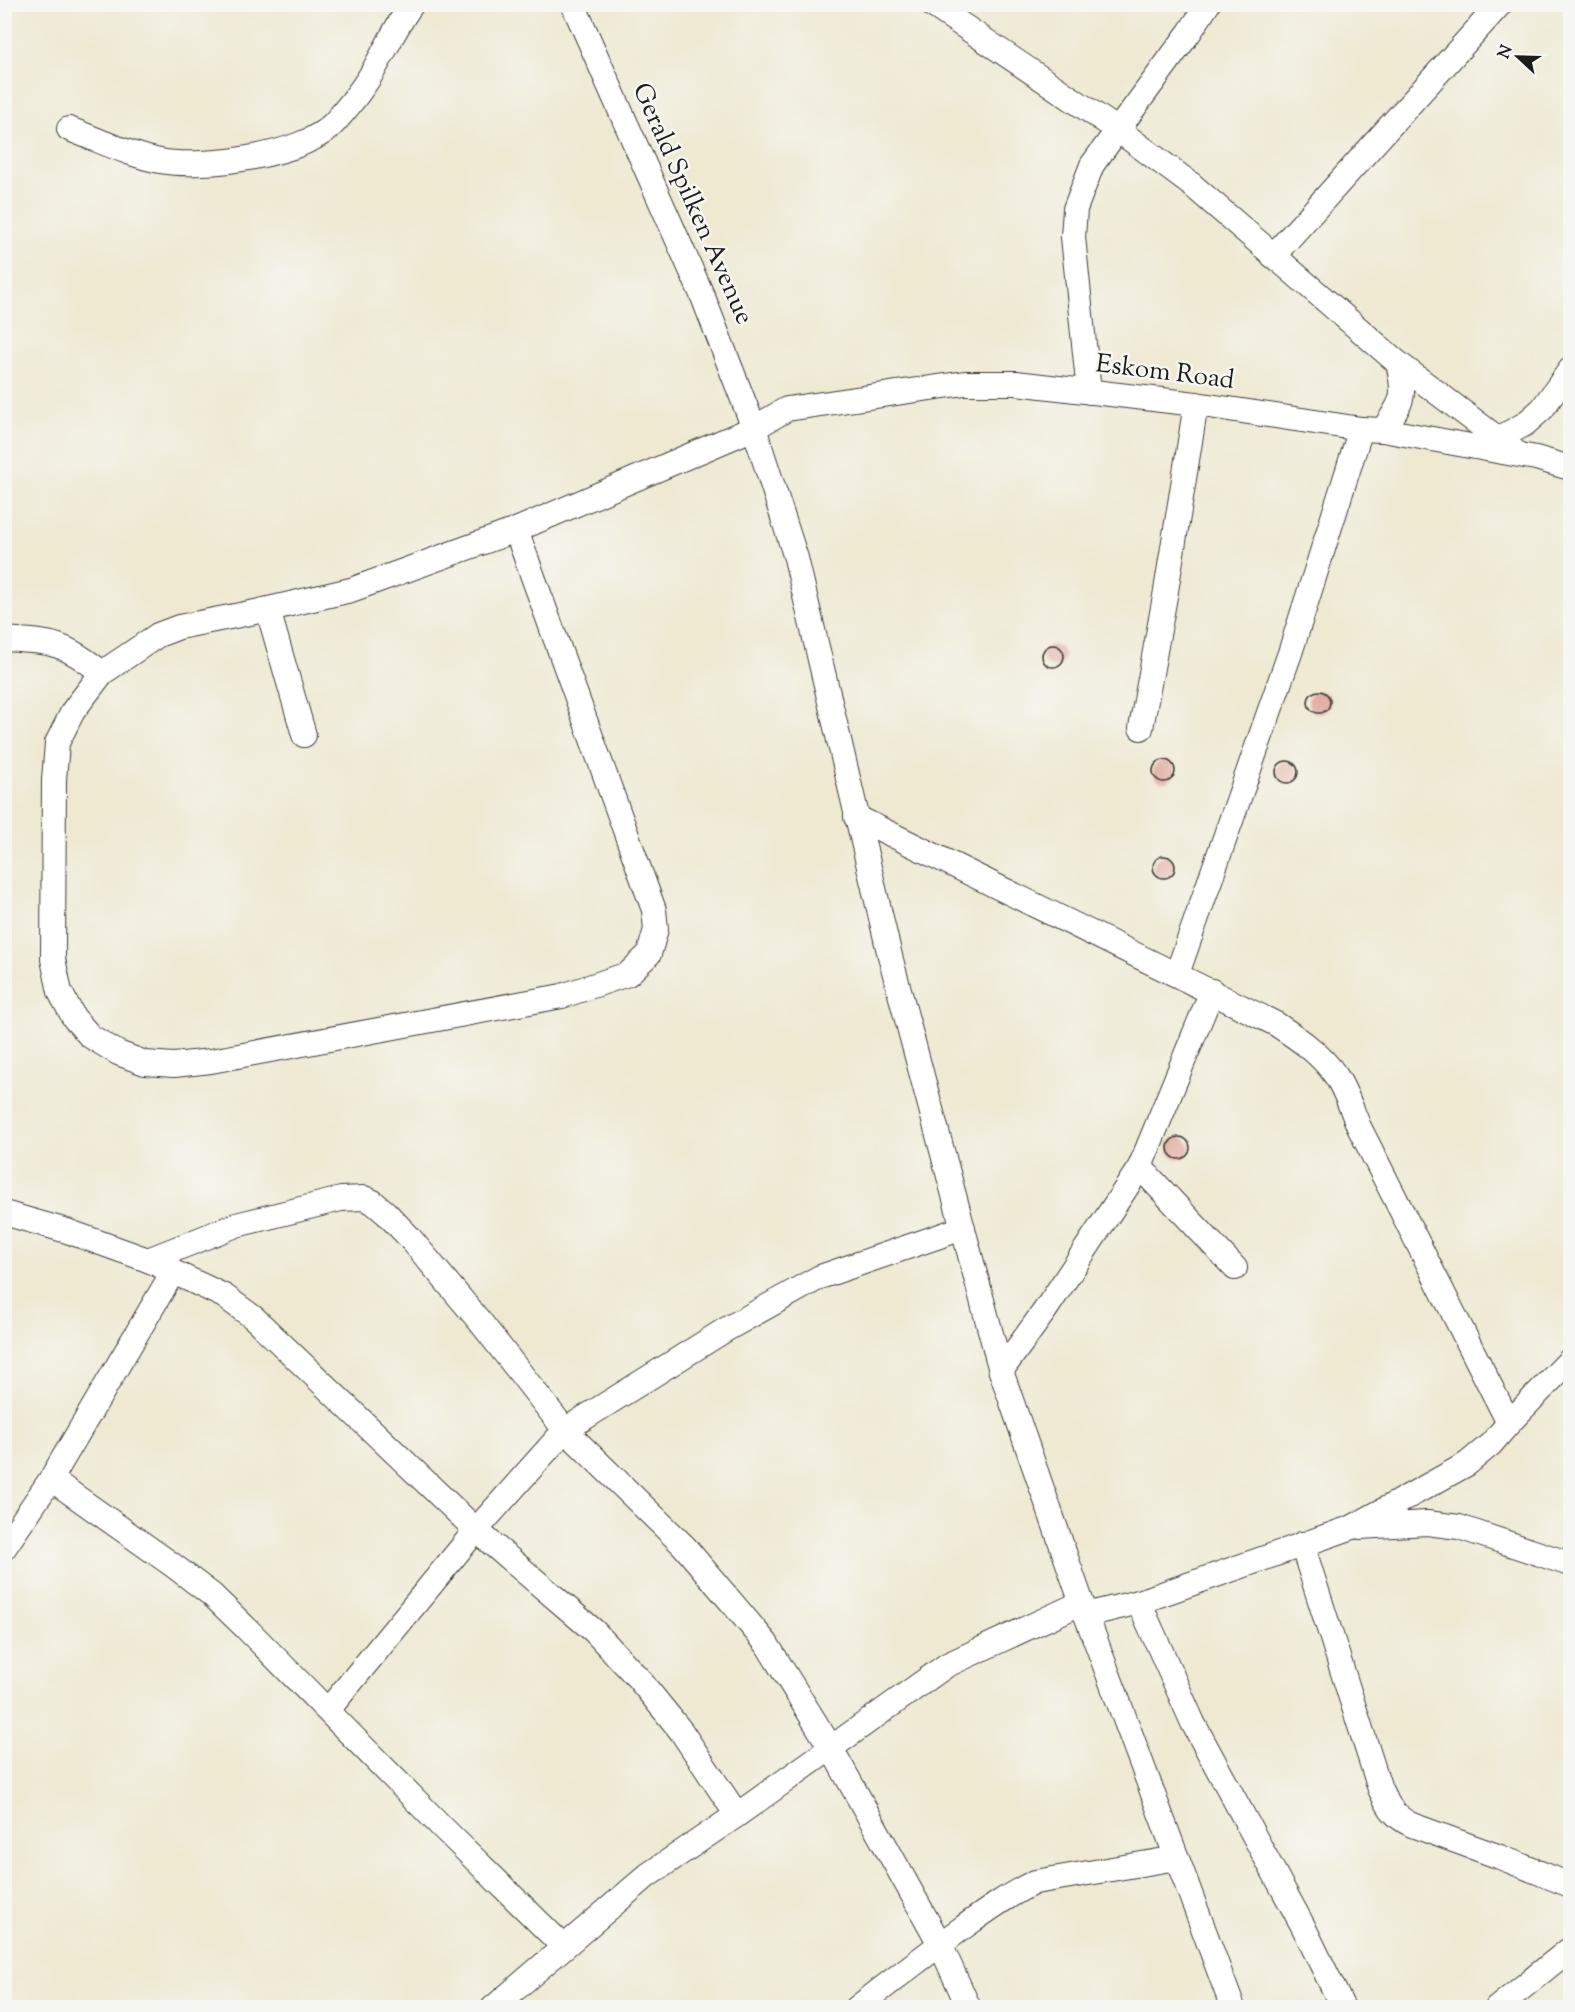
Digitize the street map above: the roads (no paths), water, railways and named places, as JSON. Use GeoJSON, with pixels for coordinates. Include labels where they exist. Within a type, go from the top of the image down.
{"type":"FeatureCollection","features":[{"type":"Feature","properties":{"kind":"street"},"geometry":{"type":"LineString","coordinates":[[69,129],[129,152],[160,161],[183,163],[227,161],[312,140],[332,125],[350,104],[412,4]]}},
{"type":"Feature","properties":{"kind":"street","name":"Gerald Spilken Avenue"},"geometry":{"type":"LineString","coordinates":[[573,4],[703,297],[754,428],[796,558],[890,956],[1001,1371],[1083,1609],[1233,2007]]}},
{"type":"Feature","properties":{"kind":"street"},"geometry":{"type":"LineString","coordinates":[[931,4],[1118,130],[1192,185],[1398,363],[1521,456]]}},
{"type":"Feature","properties":{"kind":"street"},"geometry":{"type":"LineString","coordinates":[[1089,392],[1073,237],[1075,209],[1092,165],[1208,4]]}},
{"type":"Feature","properties":{"kind":"street"},"geometry":{"type":"LineString","coordinates":[[1274,256],[1500,4]]}},
{"type":"Feature","properties":{"kind":"street"},"geometry":{"type":"LineString","coordinates":[[1177,974],[1290,653],[1372,430],[1401,405],[1402,389],[1398,363]]}},
{"type":"Feature","properties":{"kind":"street"},"geometry":{"type":"LineString","coordinates":[[1498,439],[1525,424],[1542,409],[1570,370]]}},
{"type":"Feature","properties":{"kind":"street","name":"Eskom Road"},"geometry":{"type":"LineString","coordinates":[[516,530],[654,910],[656,929],[649,954],[628,974],[562,996],[211,1062],[174,1065],[146,1063],[118,1053],[90,1036],[74,1018],[60,992],[53,959],[54,780],[57,743],[74,711],[102,673],[158,635],[179,627],[268,610],[351,590],[516,530],[754,428],[787,409],[965,383],[1016,383],[1196,404],[1372,430],[1536,458],[1570,468]]}},
{"type":"Feature","properties":{"kind":"street"},"geometry":{"type":"LineString","coordinates":[[1141,728],[1196,404]]}},
{"type":"Feature","properties":{"kind":"street"},"geometry":{"type":"LineString","coordinates":[[268,610],[304,735]]}},
{"type":"Feature","properties":{"kind":"street"},"geometry":{"type":"LineString","coordinates":[[4,639],[36,640],[58,645],[80,655],[102,673]]}},
{"type":"Feature","properties":{"kind":"street"},"geometry":{"type":"LineString","coordinates":[[856,817],[1276,1024],[1319,1056],[1337,1078],[1359,1127],[1509,1423]]}},
{"type":"Feature","properties":{"kind":"street"},"geometry":{"type":"LineString","coordinates":[[1001,1371],[1046,1309],[1140,1167],[1212,991]]}},
{"type":"Feature","properties":{"kind":"street"},"geometry":{"type":"LineString","coordinates":[[1140,1167],[1235,1268]]}},
{"type":"Feature","properties":{"kind":"street"},"geometry":{"type":"LineString","coordinates":[[148,1260],[236,1226],[341,1199],[364,1198],[380,1208],[409,1237],[482,1324],[565,1430],[684,1546],[766,1643],[831,1748],[940,1944],[969,2007]]}},
{"type":"Feature","properties":{"kind":"street"},"geometry":{"type":"LineString","coordinates":[[4,1214],[67,1231],[148,1260],[224,1296],[254,1318],[476,1530],[594,1631],[638,1678],[681,1731],[738,1815]]}},
{"type":"Feature","properties":{"kind":"street"},"geometry":{"type":"LineString","coordinates":[[328,1710],[476,1530],[565,1430],[725,1330],[820,1277],[963,1228]]}},
{"type":"Feature","properties":{"kind":"street"},"geometry":{"type":"LineString","coordinates":[[4,1548],[51,1479],[173,1272]]}},
{"type":"Feature","properties":{"kind":"street"},"geometry":{"type":"LineString","coordinates":[[492,2007],[648,1875],[738,1815],[947,1665],[1083,1609],[1139,1602],[1353,1527],[1467,1464],[1491,1444],[1570,1360]]}},
{"type":"Feature","properties":{"kind":"street"},"geometry":{"type":"LineString","coordinates":[[51,1479],[212,1595],[563,1946]]}},
{"type":"Feature","properties":{"kind":"street"},"geometry":{"type":"LineString","coordinates":[[1353,1527],[1427,1523],[1459,1527],[1570,1564]]}},
{"type":"Feature","properties":{"kind":"street"},"geometry":{"type":"LineString","coordinates":[[1302,1544],[1380,1789],[1390,1809],[1399,1819],[1412,1825],[1570,1885]]}},
{"type":"Feature","properties":{"kind":"street"},"geometry":{"type":"LineString","coordinates":[[1139,1602],[1193,1723],[1303,1926],[1343,2007]]}},
{"type":"Feature","properties":{"kind":"street"},"geometry":{"type":"LineString","coordinates":[[857,2007],[1004,1898],[1035,1882],[1177,1858]]}},
{"type":"Feature","properties":{"kind":"street"},"geometry":{"type":"LineString","coordinates":[[1497,2007],[1570,1949]]}}]}
